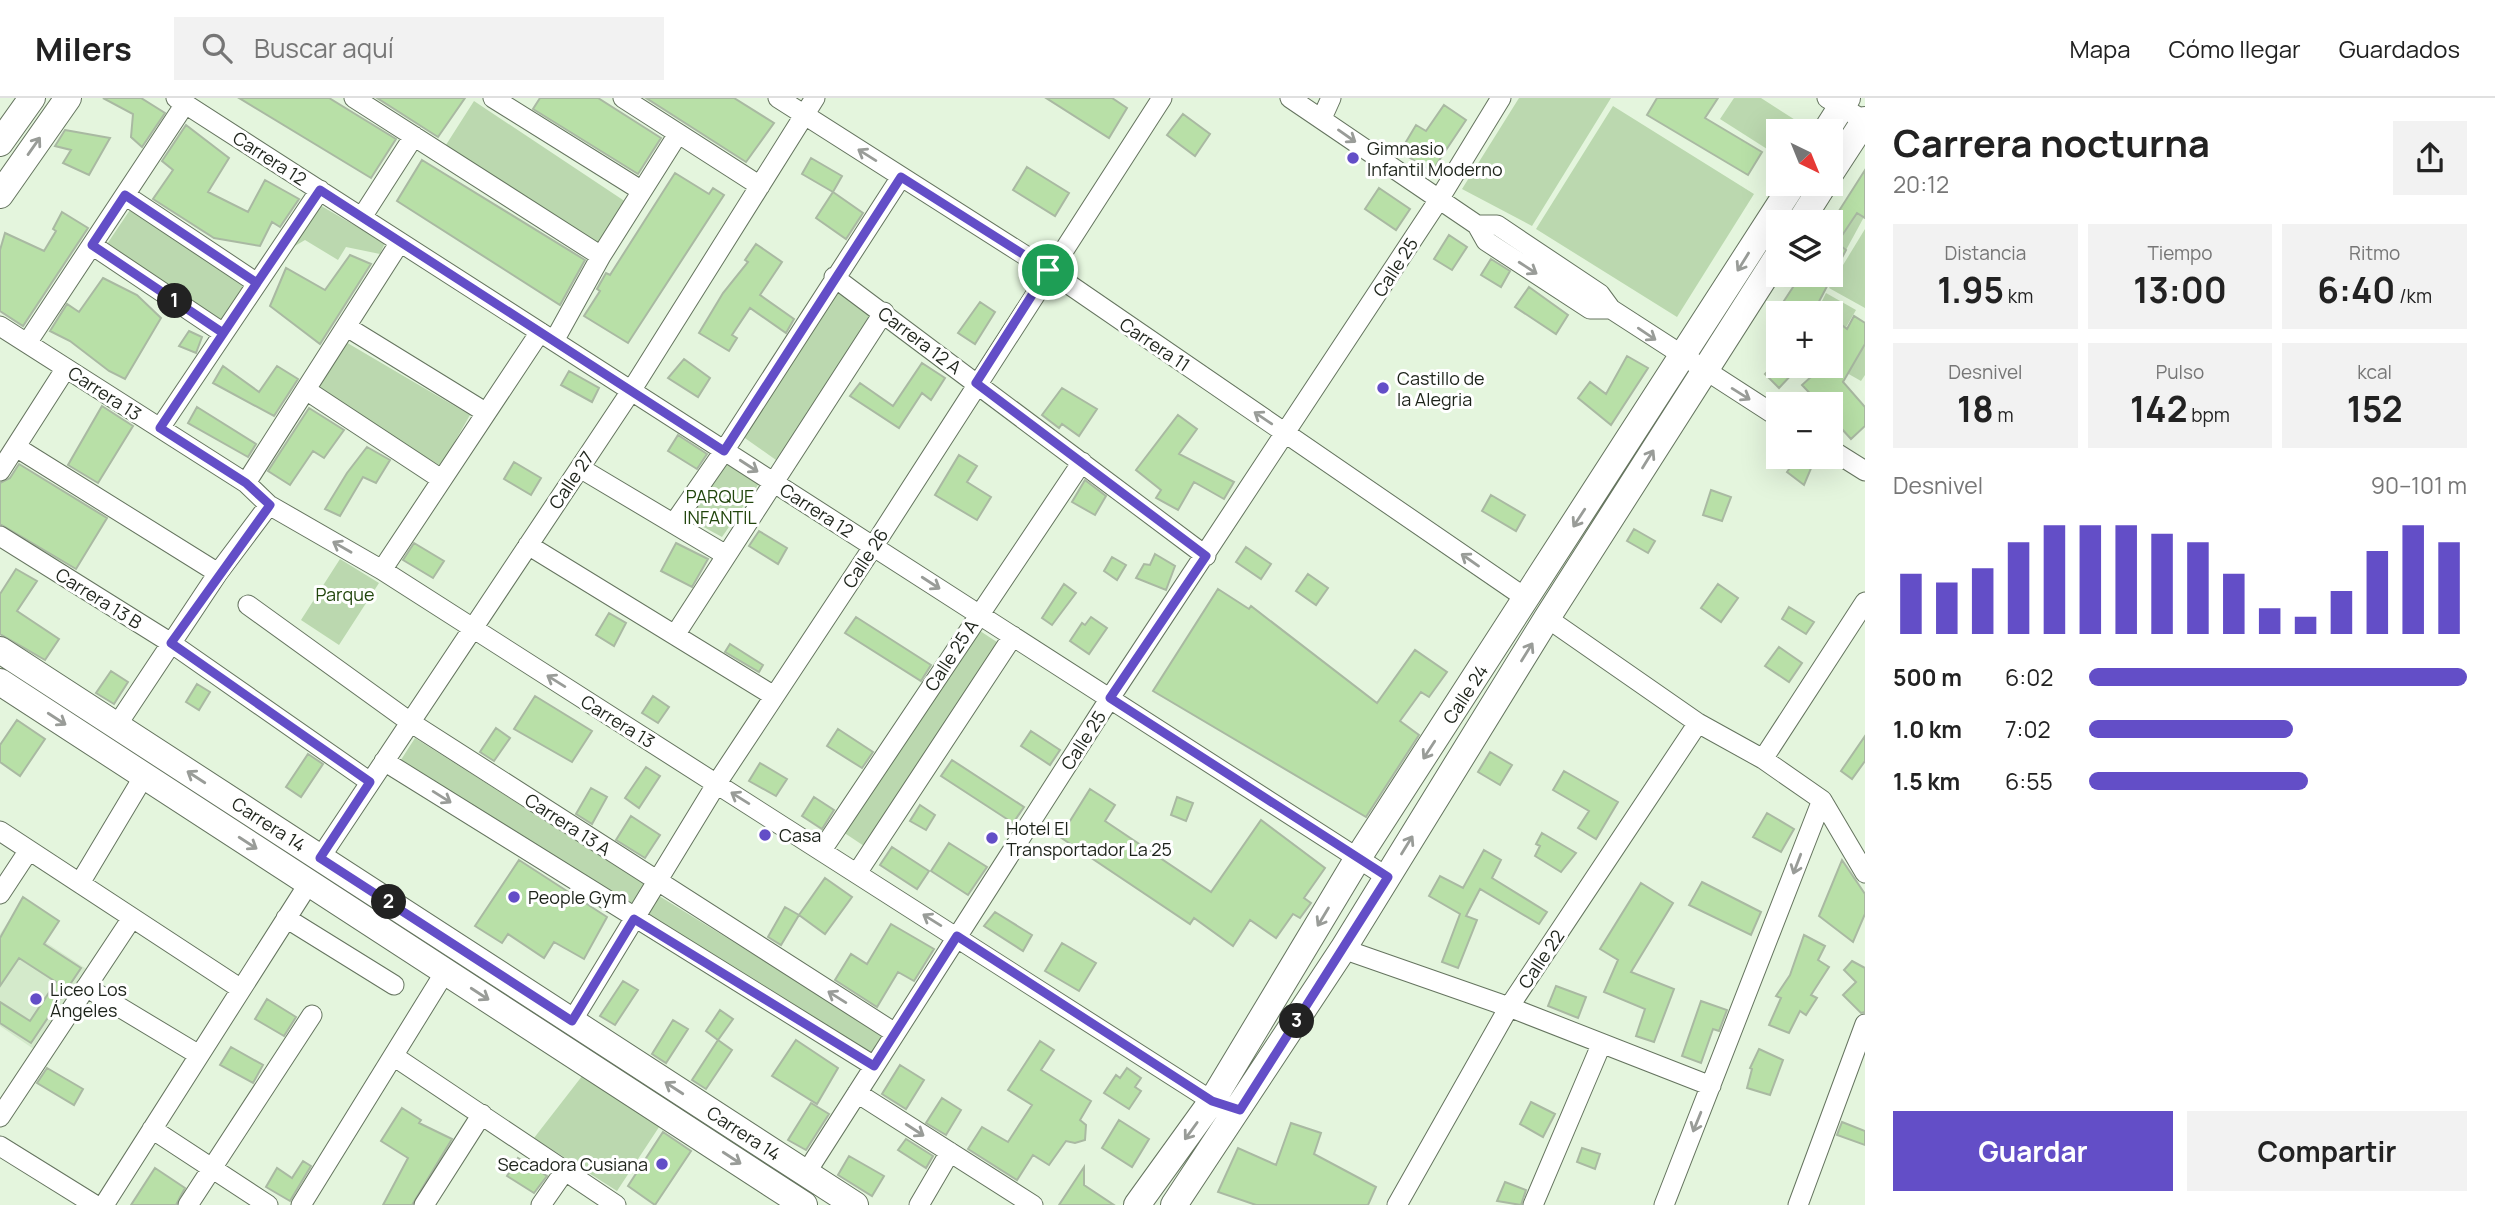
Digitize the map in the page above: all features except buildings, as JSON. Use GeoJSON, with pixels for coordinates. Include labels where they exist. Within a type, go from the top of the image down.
{"type":"FeatureCollection","features":[{"type":"Feature","properties":{"kind":"street"},"geometry":{"type":"LineString","coordinates":[[0,143],[32,98]]}},
{"type":"Feature","properties":{"kind":"street"},"geometry":{"type":"LineString","coordinates":[[0,195],[68,98]]}},
{"type":"Feature","properties":{"kind":"street"},"geometry":{"type":"LineString","coordinates":[[354,98],[601,256]]}},
{"type":"Feature","properties":{"kind":"street"},"geometry":{"type":"LineString","coordinates":[[494,98],[642,191]]}},
{"type":"Feature","properties":{"kind":"street"},"geometry":{"type":"LineString","coordinates":[[624,98],[760,186]]}},
{"type":"Feature","properties":{"kind":"street","name":"Carrera 11"},"geometry":{"type":"LineString","coordinates":[[778,98],[1048,270],[1527,599]]}},
{"type":"Feature","properties":{"kind":"street","name":"Calle 27"},"geometry":{"type":"LineString","coordinates":[[320,858],[631,391],[815,98]]}},
{"type":"Feature","properties":{"kind":"street","name":"Calle 26"},"geometry":{"type":"LineString","coordinates":[[572,1021],[717,783],[873,547],[1048,270],[1162,98]]}},
{"type":"Feature","properties":{"kind":"street"},"geometry":{"type":"LineString","coordinates":[[1290,98],[1477,225],[1497,225],[1600,294],[1611,310],[1766,410]]}},
{"type":"Feature","properties":{"kind":"street"},"geometry":{"type":"LineString","coordinates":[[1322,118],[1331,98]]}},
{"type":"Feature","properties":{"kind":"street","name":"Calle 25"},"geometry":{"type":"LineString","coordinates":[[806,1173],[1110,698],[1438,201],[1501,98]]}},
{"type":"Feature","properties":{"kind":"street"},"geometry":{"type":"LineString","coordinates":[[27,343],[125,195],[181,101]]}},
{"type":"Feature","properties":{"kind":"street","name":"Carrera 12"},"geometry":{"type":"LineString","coordinates":[[181,101],[1388,877]]}},
{"type":"Feature","properties":{"kind":"street"},"geometry":{"type":"LineString","coordinates":[[1831,119],[1839,101],[1865,121],[1843,154]]}},
{"type":"Feature","properties":{"kind":"street"},"geometry":{"type":"LineString","coordinates":[[382,570],[485,412],[547,336],[678,134]]}},
{"type":"Feature","properties":{"kind":"street"},"geometry":{"type":"LineString","coordinates":[[362,217],[414,136]]}},
{"type":"Feature","properties":{"kind":"street"},"geometry":{"type":"LineString","coordinates":[[674,523],[724,451],[901,177]]}},
{"type":"Feature","properties":{"kind":"street"},"geometry":{"type":"LineString","coordinates":[[160,428],[320,190]]}},
{"type":"Feature","properties":{"kind":"street"},"geometry":{"type":"LineString","coordinates":[[125,195],[257,283]]}},
{"type":"Feature","properties":{"kind":"street","name":"Calle 24"},"geometry":{"type":"LineString","coordinates":[[1174,1205],[1240,1110],[1343,949],[1548,618],[1786,196]]}},
{"type":"Feature","properties":{"kind":"street"},"geometry":{"type":"LineString","coordinates":[[246,483],[400,242]]}},
{"type":"Feature","properties":{"kind":"street"},"geometry":{"type":"LineString","coordinates":[[92,245],[223,333]]}},
{"type":"Feature","properties":{"kind":"street","name":"Calle 24"},"geometry":{"type":"LineString","coordinates":[[1137,1205],[1212,1101],[1358,858],[1527,599],[1693,364],[1766,271]]}},
{"type":"Feature","properties":{"kind":"street","name":"Carrera 12 A"},"geometry":{"type":"LineString","coordinates":[[834,277],[1206,556]]}},
{"type":"Feature","properties":{"kind":"street"},"geometry":{"type":"LineString","coordinates":[[676,635],[884,312]]}},
{"type":"Feature","properties":{"kind":"street","name":"Carrera 13"},"geometry":{"type":"LineString","coordinates":[[0,326],[246,483],[270,505],[382,570],[1212,1101],[1240,1110]]}},
{"type":"Feature","properties":{"kind":"street"},"geometry":{"type":"LineString","coordinates":[[347,327],[485,412]]}},
{"type":"Feature","properties":{"kind":"street"},"geometry":{"type":"LineString","coordinates":[[0,471],[66,368]]}},
{"type":"Feature","properties":{"kind":"street"},"geometry":{"type":"LineString","coordinates":[[306,390],[441,479]]}},
{"type":"Feature","properties":{"kind":"street"},"geometry":{"type":"LineString","coordinates":[[16,447],[218,573]]}},
{"type":"Feature","properties":{"kind":"street"},"geometry":{"type":"LineString","coordinates":[[1843,457],[1865,471]]}},
{"type":"Feature","properties":{"kind":"street","name":"Calle 25 A"},"geometry":{"type":"LineString","coordinates":[[822,850],[1082,462]]}},
{"type":"Feature","properties":{"kind":"street"},"geometry":{"type":"LineString","coordinates":[[580,468],[726,555]]}},
{"type":"Feature","properties":{"kind":"street"},"geometry":{"type":"LineString","coordinates":[[117,725],[218,573],[270,505]]}},
{"type":"Feature","properties":{"kind":"street","name":"Carrera 13 B"},"geometry":{"type":"LineString","coordinates":[[0,536],[171,643],[370,782]]}},
{"type":"Feature","properties":{"kind":"street"},"geometry":{"type":"LineString","coordinates":[[528,545],[774,696]]}},
{"type":"Feature","properties":{"kind":"street"},"geometry":{"type":"LineString","coordinates":[[1763,759],[1865,601]]}},
{"type":"Feature","properties":{"kind":"street","name":"Carrera 13 A"},"geometry":{"type":"LineString","coordinates":[[248,605],[410,722],[895,1033]]}},
{"type":"Feature","properties":{"kind":"street"},"geometry":{"type":"LineString","coordinates":[[1548,618],[1698,723],[1763,759],[1822,800],[1865,873]]}},
{"type":"Feature","properties":{"kind":"street"},"geometry":{"type":"LineString","coordinates":[[857,873],[1013,636]]}},
{"type":"Feature","properties":{"kind":"street","name":"Carrera 14"},"geometry":{"type":"LineString","coordinates":[[0,650],[855,1205]]}},
{"type":"Feature","properties":{"kind":"street","name":"Carrera 14"},"geometry":{"type":"LineString","coordinates":[[0,682],[804,1205]]}},
{"type":"Feature","properties":{"kind":"street","name":"Calle 22"},"geometry":{"type":"LineString","coordinates":[[1397,1205],[1509,1007],[1698,723]]}},
{"type":"Feature","properties":{"kind":"street"},"geometry":{"type":"LineString","coordinates":[[384,761],[874,1066]]}},
{"type":"Feature","properties":{"kind":"street"},"geometry":{"type":"LineString","coordinates":[[80,883],[144,776]]}},
{"type":"Feature","properties":{"kind":"street"},"geometry":{"type":"LineString","coordinates":[[1664,1205],[1822,800]]}},
{"type":"Feature","properties":{"kind":"street"},"geometry":{"type":"LineString","coordinates":[[0,831],[241,989]]}},
{"type":"Feature","properties":{"kind":"street"},"geometry":{"type":"LineString","coordinates":[[0,894],[29,850]]}},
{"type":"Feature","properties":{"kind":"street"},"geometry":{"type":"LineString","coordinates":[[104,1205],[309,883]]}},
{"type":"Feature","properties":{"kind":"street"},"geometry":{"type":"LineString","coordinates":[[0,1117],[132,918]]}},
{"type":"Feature","properties":{"kind":"street"},"geometry":{"type":"LineString","coordinates":[[286,918],[394,985]]}},
{"type":"Feature","properties":{"kind":"street"},"geometry":{"type":"LineString","coordinates":[[1343,949],[1509,1007],[1712,1086]]}},
{"type":"Feature","properties":{"kind":"street"},"geometry":{"type":"LineString","coordinates":[[301,1205],[395,1057],[445,972]]}},
{"type":"Feature","properties":{"kind":"street"},"geometry":{"type":"LineString","coordinates":[[86,986],[200,1055]]}},
{"type":"Feature","properties":{"kind":"street"},"geometry":{"type":"LineString","coordinates":[[188,1205],[312,1015]]}},
{"type":"Feature","properties":{"kind":"street"},"geometry":{"type":"LineString","coordinates":[[1798,1205],[1865,1024]]}},
{"type":"Feature","properties":{"kind":"street"},"geometry":{"type":"LineString","coordinates":[[1533,1205],[1601,1045]]}},
{"type":"Feature","properties":{"kind":"street"},"geometry":{"type":"LineString","coordinates":[[395,1057],[616,1205]]}},
{"type":"Feature","properties":{"kind":"street"},"geometry":{"type":"LineString","coordinates":[[857,1093],[1032,1205]]}},
{"type":"Feature","properties":{"kind":"street"},"geometry":{"type":"LineString","coordinates":[[424,1205],[482,1114]]}},
{"type":"Feature","properties":{"kind":"street"},"geometry":{"type":"LineString","coordinates":[[152,1129],[268,1205]]}},
{"type":"Feature","properties":{"kind":"street"},"geometry":{"type":"LineString","coordinates":[[0,1146],[95,1205]]}},
{"type":"Feature","properties":{"kind":"street"},"geometry":{"type":"LineString","coordinates":[[919,1205],[950,1153]]}},
{"type":"Feature","properties":{"kind":"street"},"geometry":{"type":"LineString","coordinates":[[541,1205],[564,1172]]}},
{"type":"Feature","properties":{"kind":"shaded area","name":"Liceo Los Ángeles"},"geometry":{"type":"Polygon","coordinates":[[[10,919],[91,972],[38,1052],[0,1026],[0,934],[10,919]]]}},
{"type":"Feature","properties":{"kind":"green space"},"geometry":{"type":"Polygon","coordinates":[[[1519,98],[1611,98],[1532,226],[1462,189],[1519,98]]]}},
{"type":"Feature","properties":{"kind":"green space"},"geometry":{"type":"Polygon","coordinates":[[[1734,98],[1761,98],[1794,119],[1766,119],[1766,148],[1720,119],[1734,98]]]}},
{"type":"Feature","properties":{"kind":"green space"},"geometry":{"type":"Polygon","coordinates":[[[474,101],[629,204],[602,249],[444,148],[474,101]]]}},
{"type":"Feature","properties":{"kind":"green space"},"geometry":{"type":"Polygon","coordinates":[[[1613,106],[1754,194],[1677,317],[1536,229],[1613,106]]]}},
{"type":"Feature","properties":{"kind":"green space"},"geometry":{"type":"Polygon","coordinates":[[[134,204],[252,284],[223,329],[103,250],[134,204]]]}},
{"type":"Feature","properties":{"kind":"green space"},"geometry":{"type":"Polygon","coordinates":[[[318,204],[385,243],[380,254],[346,247],[338,260],[305,240],[288,250],[318,204]]]}},
{"type":"Feature","properties":{"kind":"green space"},"geometry":{"type":"Polygon","coordinates":[[[1857,213],[1864,217],[1846,250],[1843,248],[1843,227],[1857,213]]]}},
{"type":"Feature","properties":{"kind":"green space"},"geometry":{"type":"Polygon","coordinates":[[[1865,229],[1865,308],[1829,288],[1843,287],[1843,265],[1865,229]]]}},
{"type":"Feature","properties":{"kind":"green space"},"geometry":{"type":"Polygon","coordinates":[[[835,290],[872,316],[776,460],[742,436],[835,290]]]}},
{"type":"Feature","properties":{"kind":"green space"},"geometry":{"type":"Polygon","coordinates":[[[1826,293],[1840,301],[1822,301],[1826,293]]]}},
{"type":"Feature","properties":{"kind":"green space"},"geometry":{"type":"Polygon","coordinates":[[[1843,303],[1856,310],[1843,332],[1843,303]]]}},
{"type":"Feature","properties":{"kind":"green space"},"geometry":{"type":"Polygon","coordinates":[[[344,341],[470,415],[441,466],[314,391],[344,341]]]}},
{"type":"Feature","properties":{"kind":"green space"},"geometry":{"type":"Polygon","coordinates":[[[1865,344],[1865,375],[1861,381],[1843,371],[1843,360],[1853,365],[1865,344]]]}},
{"type":"Feature","properties":{"kind":"green space","name":"PARQUE INFANTIL"},"geometry":{"type":"Polygon","coordinates":[[[726,463],[760,482],[722,537],[687,518],[726,463]]]}},
{"type":"Feature","properties":{"kind":"green space","name":"Parque"},"geometry":{"type":"Polygon","coordinates":[[[340,559],[379,583],[339,645],[301,620],[340,559]]]}},
{"type":"Feature","properties":{"kind":"green space"},"geometry":{"type":"Polygon","coordinates":[[[977,629],[1000,644],[867,848],[843,832],[977,629]]]}},
{"type":"Feature","properties":{"kind":"green space"},"geometry":{"type":"Polygon","coordinates":[[[415,738],[645,884],[630,909],[399,763],[415,738]]]}},
{"type":"Feature","properties":{"kind":"green space"},"geometry":{"type":"Polygon","coordinates":[[[656,894],[887,1037],[872,1060],[641,919],[656,894]]]}},
{"type":"Feature","properties":{"kind":"green space"},"geometry":{"type":"Polygon","coordinates":[[[586,1071],[663,1121],[617,1191],[534,1138],[586,1071]]]}},
{"type":"Feature","properties":{"kind":"place","name":"Gimnasio Infantil Moderno"},"geometry":{"type":"Point","coordinates":[1353,158]}},
{"type":"Feature","properties":{"kind":"place","name":"Castillo de la Alegria"},"geometry":{"type":"Point","coordinates":[1383,388]}},
{"type":"Feature","properties":{"kind":"place","name":"Casa"},"geometry":{"type":"Point","coordinates":[765,835]}},
{"type":"Feature","properties":{"kind":"place","name":"Hotel El Transportador La 25"},"geometry":{"type":"Point","coordinates":[992,838]}},
{"type":"Feature","properties":{"kind":"place","name":"People Gym"},"geometry":{"type":"Point","coordinates":[514,897]}},
{"type":"Feature","properties":{"kind":"place","name":"Liceo Los Ángeles"},"geometry":{"type":"Point","coordinates":[36,999]}},
{"type":"Feature","properties":{"kind":"place","name":"Secadora Cusiana"},"geometry":{"type":"Point","coordinates":[662,1164]}},
{"type":"Feature","properties":{"kind":"route"},"geometry":{"type":"LineString","coordinates":[[1048,270],[901,177],[724,451],[320,190],[223,333],[92,245],[125,195],[257,283],[160,428],[246,483],[270,505],[218,573],[171,643],[370,782],[320,858],[572,1021],[634,919],[874,1066],[957,936],[1212,1101],[1240,1110],[1388,877],[1110,698],[1206,556],[976,383],[1048,270]]}}]}
